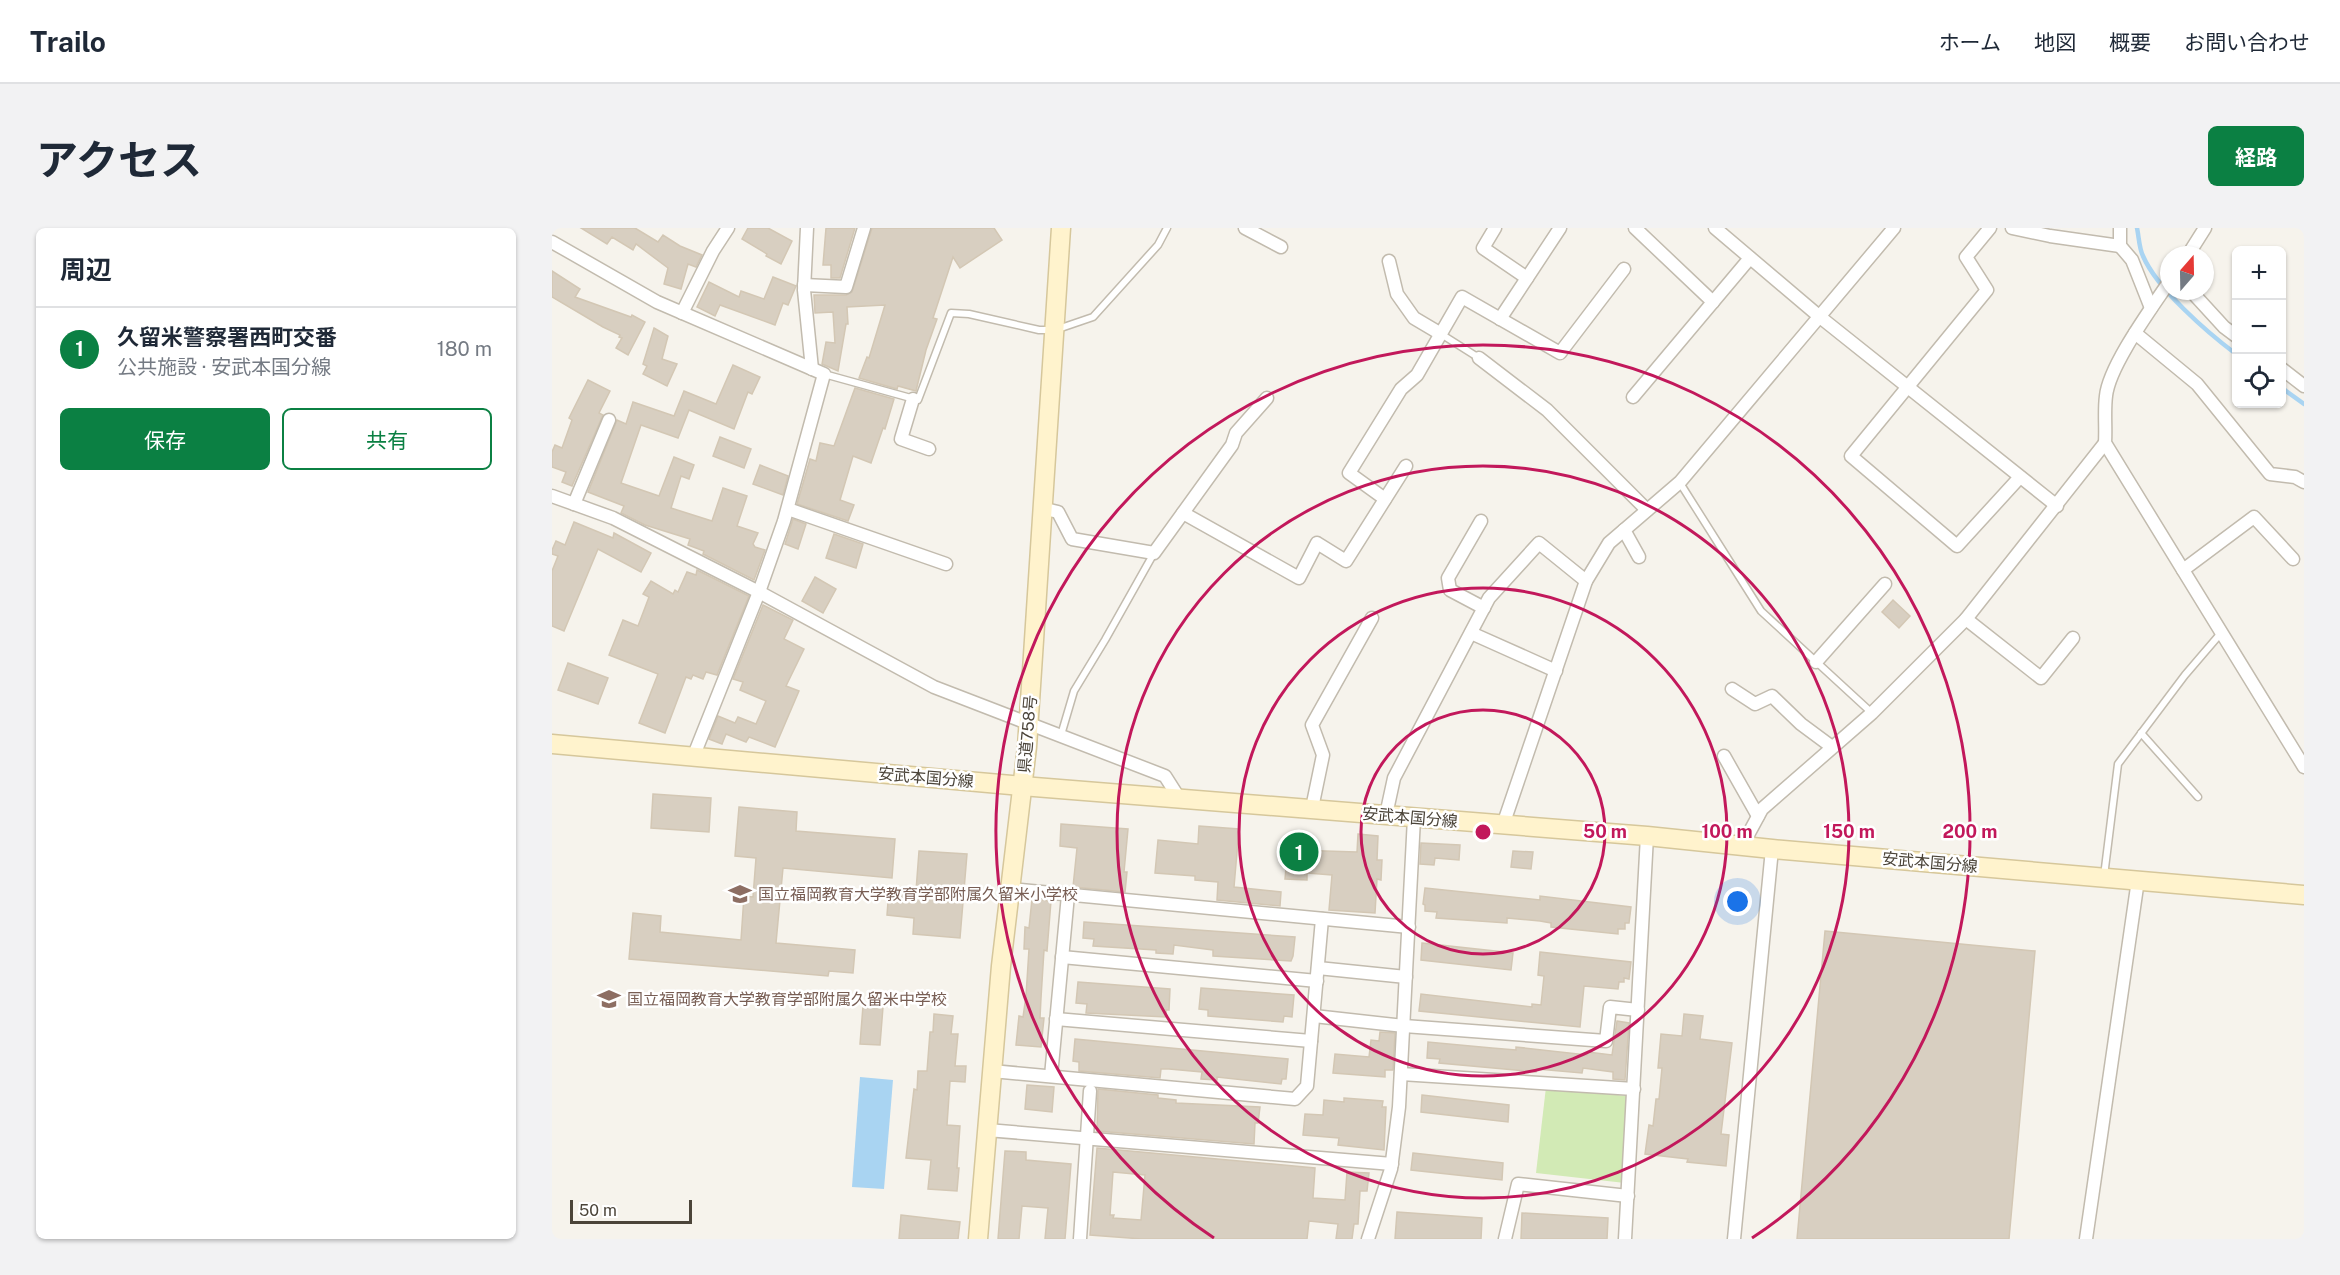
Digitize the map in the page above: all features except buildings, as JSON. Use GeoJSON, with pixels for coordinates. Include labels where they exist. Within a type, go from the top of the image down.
{"type":"FeatureCollection","features":[{"type":"Feature","properties":{"kind":"main road","name":"県道758号"},"geometry":{"type":"LineString","coordinates":[[978,1239],[992,1071],[1029,722],[1041,508],[1061,228]]}},
{"type":"Feature","properties":{"kind":"main road","name":"安武本国分線"},"geometry":{"type":"LineString","coordinates":[[552,744],[1022,786],[1647,836],[2304,895]]}},
{"type":"Feature","properties":{"kind":"street"},"geometry":{"type":"LineString","coordinates":[[682,313],[713,251],[728,228]]}},
{"type":"Feature","properties":{"kind":"street"},"geometry":{"type":"LineString","coordinates":[[694,755],[759,592],[788,509],[818,371],[804,285],[807,228]]}},
{"type":"Feature","properties":{"kind":"street"},"geometry":{"type":"LineString","coordinates":[[804,285],[846,287],[864,228]]}},
{"type":"Feature","properties":{"kind":"street"},"geometry":{"type":"LineString","coordinates":[[1245,228],[1281,247]]}},
{"type":"Feature","properties":{"kind":"street"},"geometry":{"type":"LineString","coordinates":[[1495,228],[1483,248],[1527,278]]}},
{"type":"Feature","properties":{"kind":"street"},"geometry":{"type":"LineString","coordinates":[[1500,319],[1560,228]]}},
{"type":"Feature","properties":{"kind":"street"},"geometry":{"type":"LineString","coordinates":[[1635,228],[1713,302]]}},
{"type":"Feature","properties":{"kind":"street"},"geometry":{"type":"LineString","coordinates":[[1714,228],[1820,317],[2056,506]]}},
{"type":"Feature","properties":{"kind":"street"},"geometry":{"type":"LineString","coordinates":[[1503,825],[1586,581],[1609,543],[1680,482],[1894,228]]}},
{"type":"Feature","properties":{"kind":"street"},"geometry":{"type":"LineString","coordinates":[[1990,228],[1966,257],[1987,290],[1851,456],[1957,546],[2020,477]]}},
{"type":"Feature","properties":{"kind":"street"},"geometry":{"type":"LineString","coordinates":[[2012,228],[2120,246],[2133,260],[2151,308]]}},
{"type":"Feature","properties":{"kind":"street"},"geometry":{"type":"LineString","coordinates":[[2120,228],[2120,246]]}},
{"type":"Feature","properties":{"kind":"street"},"geometry":{"type":"LineString","coordinates":[[2194,246],[2205,228]]}},
{"type":"Feature","properties":{"kind":"street"},"geometry":{"type":"LineString","coordinates":[[552,242],[657,302],[818,371]]}},
{"type":"Feature","properties":{"kind":"street"},"geometry":{"type":"LineString","coordinates":[[1634,397],[1750,258]]}},
{"type":"Feature","properties":{"kind":"street"},"geometry":{"type":"LineString","coordinates":[[1389,261],[1397,294],[1414,318],[1441,334]]}},
{"type":"Feature","properties":{"kind":"street"},"geometry":{"type":"LineString","coordinates":[[1385,500],[1349,473],[1401,389],[1417,375],[1462,297],[1560,353],[1624,269]]}},
{"type":"Feature","properties":{"kind":"street"},"geometry":{"type":"LineString","coordinates":[[2160,295],[2111,376],[2106,395],[2105,443],[2304,767]]}},
{"type":"Feature","properties":{"kind":"street"},"geometry":{"type":"LineString","coordinates":[[2199,300],[2232,333]]}},
{"type":"Feature","properties":{"kind":"street"},"geometry":{"type":"LineString","coordinates":[[2135,333],[2197,384],[2270,474],[2295,477],[2304,482]]}},
{"type":"Feature","properties":{"kind":"street"},"geometry":{"type":"LineString","coordinates":[[1479,358],[1547,410],[1647,510]]}},
{"type":"Feature","properties":{"kind":"street"},"geometry":{"type":"LineString","coordinates":[[2286,372],[2304,386]]}},
{"type":"Feature","properties":{"kind":"street"},"geometry":{"type":"LineString","coordinates":[[1041,508],[1058,512],[1072,539],[1154,553],[1232,445],[1236,433],[1267,398]]}},
{"type":"Feature","properties":{"kind":"street"},"geometry":{"type":"LineString","coordinates":[[913,399],[901,439],[929,449]]}},
{"type":"Feature","properties":{"kind":"street"},"geometry":{"type":"LineString","coordinates":[[574,504],[609,420]]}},
{"type":"Feature","properties":{"kind":"street"},"geometry":{"type":"LineString","coordinates":[[1742,846],[1762,809],[1872,713],[1966,619],[2105,443]]}},
{"type":"Feature","properties":{"kind":"street"},"geometry":{"type":"LineString","coordinates":[[1183,513],[1299,578],[1317,543],[1346,561],[1406,466]]}},
{"type":"Feature","properties":{"kind":"street"},"geometry":{"type":"LineString","coordinates":[[552,496],[613,518],[759,592],[934,687],[1165,776],[1179,798]]}},
{"type":"Feature","properties":{"kind":"street"},"geometry":{"type":"LineString","coordinates":[[788,509],[946,564]]}},
{"type":"Feature","properties":{"kind":"street"},"geometry":{"type":"LineString","coordinates":[[2183,570],[2254,517],[2293,559]]}},
{"type":"Feature","properties":{"kind":"street"},"geometry":{"type":"LineString","coordinates":[[1481,521],[1448,578],[1450,590],[1484,608]]}},
{"type":"Feature","properties":{"kind":"street"},"geometry":{"type":"LineString","coordinates":[[1624,530],[1639,557]]}},
{"type":"Feature","properties":{"kind":"street"},"geometry":{"type":"LineString","coordinates":[[1386,815],[1394,778],[1489,598],[1539,543],[1586,581]]}},
{"type":"Feature","properties":{"kind":"street"},"geometry":{"type":"LineString","coordinates":[[1816,662],[1885,584]]}},
{"type":"Feature","properties":{"kind":"street"},"geometry":{"type":"LineString","coordinates":[[1312,808],[1323,755],[1312,725],[1372,618]]}},
{"type":"Feature","properties":{"kind":"street"},"geometry":{"type":"LineString","coordinates":[[1966,619],[2041,678],[2073,638]]}},
{"type":"Feature","properties":{"kind":"street"},"geometry":{"type":"LineString","coordinates":[[1471,633],[1556,671]]}},
{"type":"Feature","properties":{"kind":"street"},"geometry":{"type":"LineString","coordinates":[[1732,689],[1755,704],[1772,696],[1801,724],[1832,747]]}},
{"type":"Feature","properties":{"kind":"street"},"geometry":{"type":"LineString","coordinates":[[1724,756],[1758,816]]}},
{"type":"Feature","properties":{"kind":"street"},"geometry":{"type":"LineString","coordinates":[[1368,1239],[1392,1164],[1401,1074],[1414,818]]}},
{"type":"Feature","properties":{"kind":"street"},"geometry":{"type":"LineString","coordinates":[[1625,1239],[1647,836]]}},
{"type":"Feature","properties":{"kind":"street"},"geometry":{"type":"LineString","coordinates":[[1734,1239],[1772,849]]}},
{"type":"Feature","properties":{"kind":"street"},"geometry":{"type":"LineString","coordinates":[[2086,1239],[2138,880]]}},
{"type":"Feature","properties":{"kind":"street"},"geometry":{"type":"LineString","coordinates":[[1010,889],[1409,927]]}},
{"type":"Feature","properties":{"kind":"street"},"geometry":{"type":"LineString","coordinates":[[1051,1076],[1068,895]]}},
{"type":"Feature","properties":{"kind":"street"},"geometry":{"type":"LineString","coordinates":[[992,1071],[1295,1099],[1307,1086],[1322,919]]}},
{"type":"Feature","properties":{"kind":"street"},"geometry":{"type":"LineString","coordinates":[[1062,957],[1317,981]]}},
{"type":"Feature","properties":{"kind":"street"},"geometry":{"type":"LineString","coordinates":[[1318,968],[1406,977]]}},
{"type":"Feature","properties":{"kind":"street"},"geometry":{"type":"LineString","coordinates":[[1314,1016],[1404,1026],[1606,1041],[1610,1007],[1638,1010]]}},
{"type":"Feature","properties":{"kind":"street"},"geometry":{"type":"LineString","coordinates":[[1056,1019],[1311,1041]]}},
{"type":"Feature","properties":{"kind":"street"},"geometry":{"type":"LineString","coordinates":[[1401,1074],[1634,1089]]}},
{"type":"Feature","properties":{"kind":"street"},"geometry":{"type":"LineString","coordinates":[[1080,1239],[1090,1091]]}},
{"type":"Feature","properties":{"kind":"street"},"geometry":{"type":"LineString","coordinates":[[987,1130],[1392,1164]]}},
{"type":"Feature","properties":{"kind":"street"},"geometry":{"type":"LineString","coordinates":[[1505,1239],[1518,1184],[1628,1196]]}},
{"type":"Feature","properties":{"kind":"lane"},"geometry":{"type":"LineString","coordinates":[[818,371],[918,400],[951,313],[969,314],[1039,330],[1055,330],[1093,317],[1158,245],[1167,228]]}},
{"type":"Feature","properties":{"kind":"lane"},"geometry":{"type":"LineString","coordinates":[[1441,334],[1479,358]]}},
{"type":"Feature","properties":{"kind":"lane"},"geometry":{"type":"LineString","coordinates":[[1680,482],[1761,611],[1872,713]]}},
{"type":"Feature","properties":{"kind":"lane"},"geometry":{"type":"LineString","coordinates":[[1061,735],[1074,691],[1154,553]]}},
{"type":"Feature","properties":{"kind":"lane"},"geometry":{"type":"LineString","coordinates":[[2104,877],[2118,764],[2185,675],[2221,633]]}},
{"type":"Feature","properties":{"kind":"lane"},"geometry":{"type":"LineString","coordinates":[[2141,733],[2198,797]]}},
{"type":"Feature","properties":{"kind":"green space"},"geometry":{"type":"Polygon","coordinates":[[[1546,1087],[1635,1097],[1625,1183],[1536,1173],[1546,1087]]]}},
{"type":"Feature","properties":{"kind":"water"},"geometry":{"type":"Polygon","coordinates":[[[860,1077],[893,1080],[884,1189],[852,1187],[860,1077]]]}},
{"type":"Feature","properties":{"kind":"waterway"},"geometry":{"type":"LineString","coordinates":[[2137,228],[2142,253],[2160,282],[2198,322],[2232,351]]}},
{"type":"Feature","properties":{"kind":"waterway"},"geometry":{"type":"LineString","coordinates":[[2286,391],[2304,404]]}},
{"type":"Feature","properties":{"kind":"place","name":"久留米警察署西町交番"},"geometry":{"type":"Point","coordinates":[1299,852]}},
{"type":"Feature","properties":{"kind":"place","name":"国立福岡教育大学教育学部附属久留米小学校"},"geometry":{"type":"Point","coordinates":[740,894]}},
{"type":"Feature","properties":{"kind":"place","name":"国立福岡教育大学教育学部附属久留米中学校"},"geometry":{"type":"Point","coordinates":[609,999]}}]}
